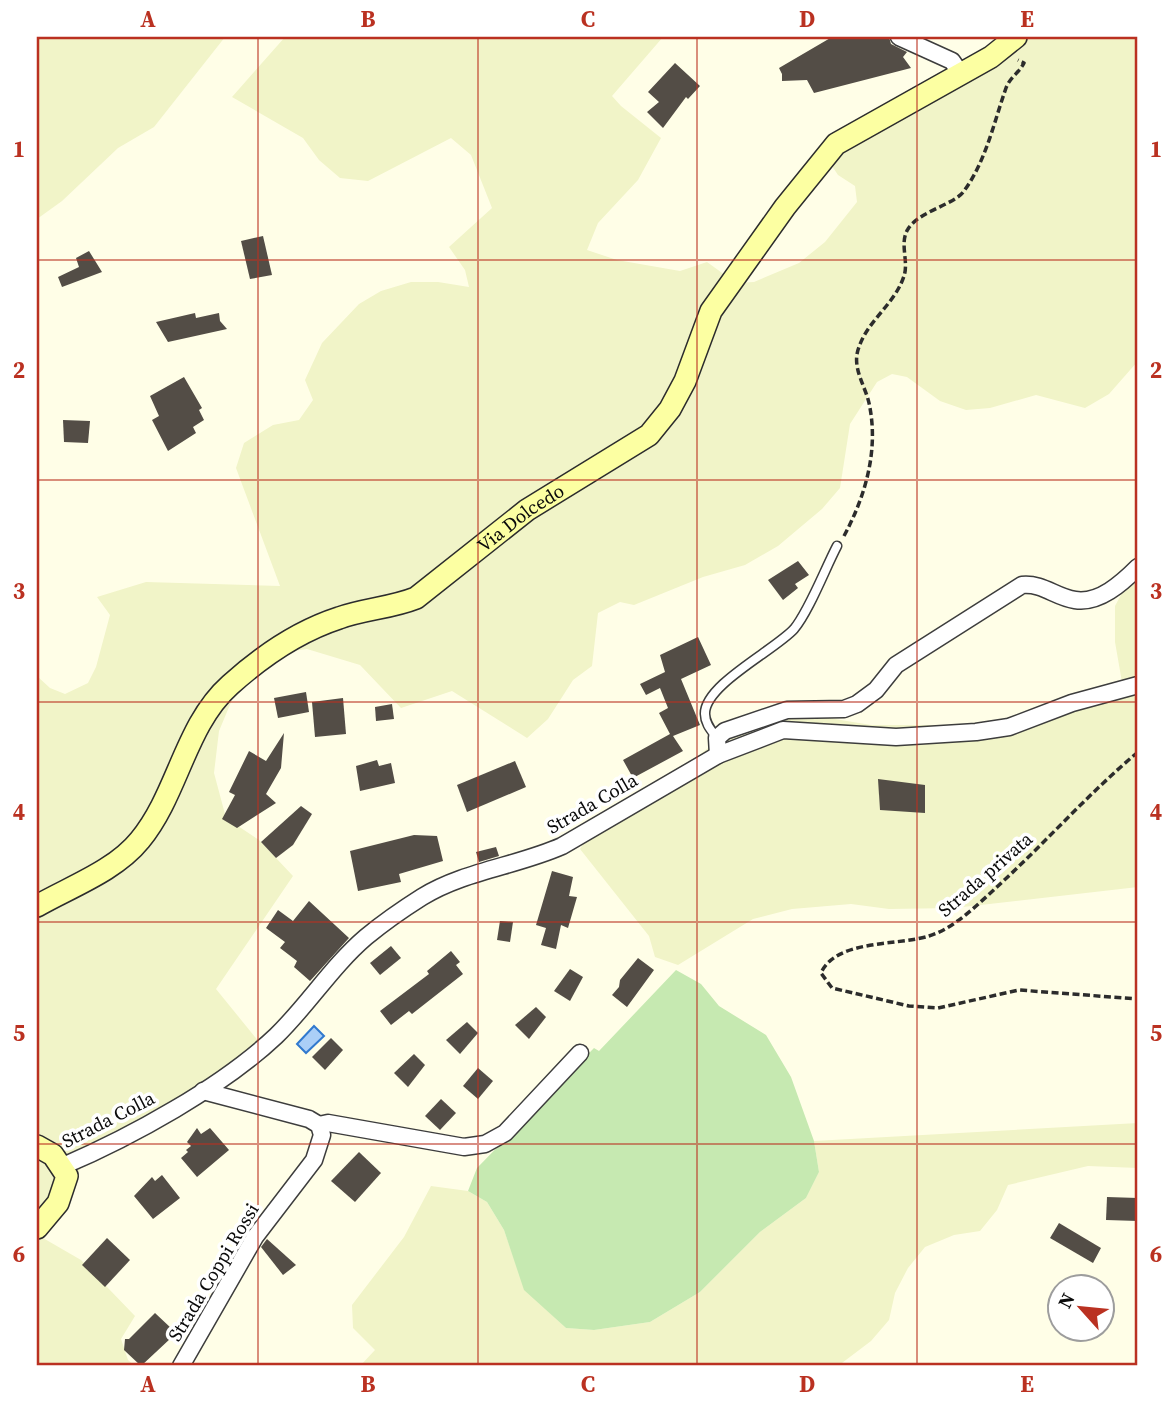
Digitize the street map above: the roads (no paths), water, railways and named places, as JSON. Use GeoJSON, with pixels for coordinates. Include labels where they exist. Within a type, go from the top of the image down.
{"type":"FeatureCollection","features":[{"type":"Feature","properties":{"kind":"main road","name":"Via Dolcedo"},"geometry":{"type":"LineString","coordinates":[[37,906],[116,862],[139,842],[154,821],[204,719],[216,701],[229,685],[277,648],[339,618],[397,606],[416,598],[527,510],[649,436],[670,409],[685,381],[711,311],[785,207],[836,144],[992,57],[1016,37]]}},
{"type":"Feature","properties":{"kind":"main road"},"geometry":{"type":"LineString","coordinates":[[37,1146],[54,1155],[67,1176],[58,1203],[37,1228]]}},
{"type":"Feature","properties":{"kind":"street"},"geometry":{"type":"LineString","coordinates":[[899,37],[952,61],[961,74]]}},
{"type":"Feature","properties":{"kind":"street"},"geometry":{"type":"LineString","coordinates":[[718,755],[717,738],[724,731],[787,710],[844,709],[857,704],[876,690],[896,665],[1022,584],[1035,583],[1076,601],[1102,596],[1138,567]]}},
{"type":"Feature","properties":{"kind":"street","name":"Strada Colla"},"geometry":{"type":"LineString","coordinates":[[63,1166],[116,1142],[203,1091],[276,1035],[365,938],[424,896],[453,882],[562,846],[718,755],[783,730],[896,737],[1009,727],[1072,703],[1138,685]]}},
{"type":"Feature","properties":{"kind":"street"},"geometry":{"type":"LineString","coordinates":[[203,1091],[309,1119],[319,1125],[328,1123],[358,1130],[391,1132],[464,1147],[485,1144],[505,1133],[580,1053]]}},
{"type":"Feature","properties":{"kind":"street","name":"Strada Coppi Rossi"},"geometry":{"type":"LineString","coordinates":[[181,1366],[255,1237],[314,1160],[322,1135],[319,1125]]}},
{"type":"Feature","properties":{"kind":"street"},"geometry":{"type":"LineString","coordinates":[[37,1208],[58,1203]]}},
{"type":"Feature","properties":{"kind":"lane"},"geometry":{"type":"LineString","coordinates":[[717,738],[707,725],[707,704],[718,688],[794,628],[837,546]]}},
{"type":"Feature","properties":{"kind":"water"},"geometry":{"type":"Polygon","coordinates":[[[314,1026],[324,1036],[306,1053],[297,1044],[314,1026]]]}}]}
